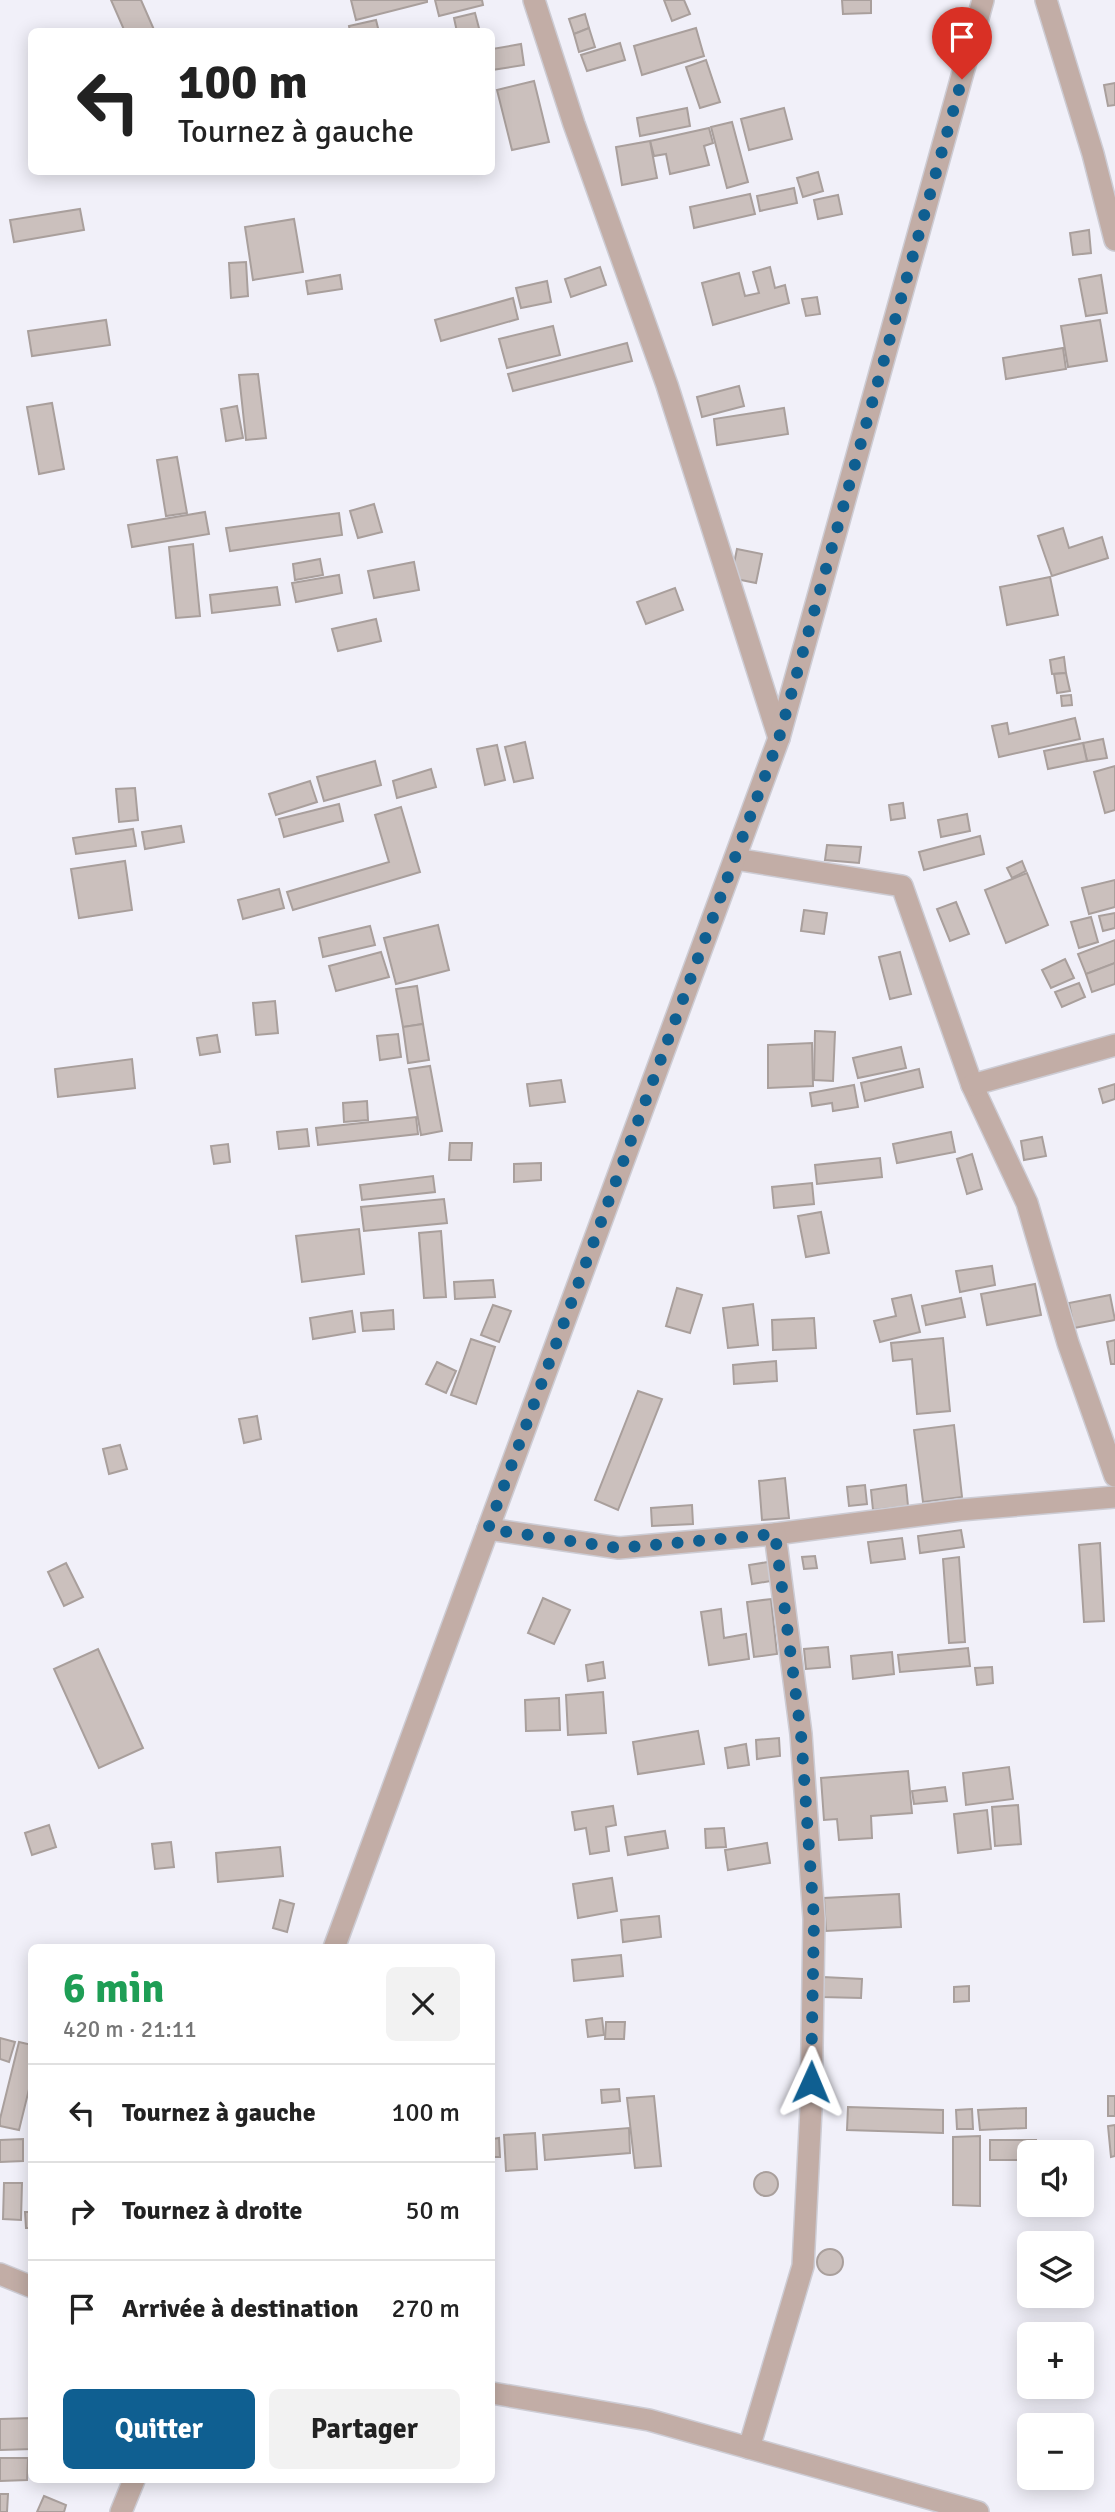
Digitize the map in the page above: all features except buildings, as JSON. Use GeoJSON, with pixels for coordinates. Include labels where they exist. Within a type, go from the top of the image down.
{"type":"FeatureCollection","features":[{"type":"Feature","properties":{"kind":"street"},"geometry":{"type":"LineString","coordinates":[[534,0],[574,124],[667,385],[779,738]]}},
{"type":"Feature","properties":{"kind":"street"},"geometry":{"type":"LineString","coordinates":[[335,1944],[779,738],[984,0]]}},
{"type":"Feature","properties":{"kind":"street"},"geometry":{"type":"LineString","coordinates":[[1046,0],[1093,154],[1115,240]]}},
{"type":"Feature","properties":{"kind":"street"},"geometry":{"type":"LineString","coordinates":[[735,859],[902,886],[972,1085],[1027,1203],[1068,1343],[1115,1476]]}},
{"type":"Feature","properties":{"kind":"street"},"geometry":{"type":"LineString","coordinates":[[972,1085],[1115,1045]]}},
{"type":"Feature","properties":{"kind":"street"},"geometry":{"type":"LineString","coordinates":[[488,1529],[619,1548],[775,1534],[960,1510],[1115,1497]]}},
{"type":"Feature","properties":{"kind":"street"},"geometry":{"type":"LineString","coordinates":[[749,2448],[803,2266],[811,2109],[814,1919],[801,1734],[775,1534]]}},
{"type":"Feature","properties":{"kind":"street"},"geometry":{"type":"LineString","coordinates":[[0,2274],[28,2285]]}},
{"type":"Feature","properties":{"kind":"street"},"geometry":{"type":"LineString","coordinates":[[495,2394],[649,2420],[978,2512]]}},
{"type":"Feature","properties":{"kind":"street"},"geometry":{"type":"LineString","coordinates":[[121,2512],[133,2483]]}},
{"type":"Feature","properties":{"kind":"route"},"geometry":{"type":"LineString","coordinates":[[811,2082],[814,1919],[801,1734],[775,1534],[619,1548],[488,1529],[779,738],[962,79]]}}]}
